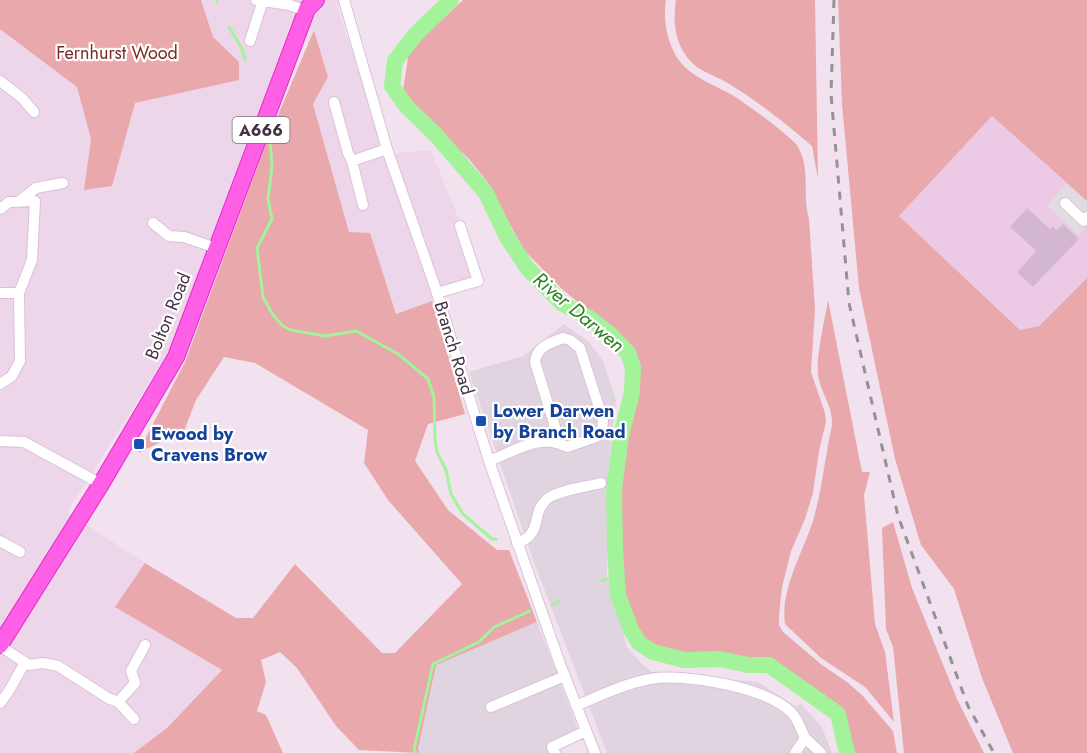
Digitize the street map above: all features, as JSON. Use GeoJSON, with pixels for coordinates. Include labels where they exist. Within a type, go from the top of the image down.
{"type":"FeatureCollection","features":[{"type":"Feature","properties":{"kind":"highway","name":"Bolton Road"},"geometry":{"type":"LineString","coordinates":[[0,646],[101,484],[176,357],[308,5]]}},
{"type":"Feature","properties":{"kind":"street"},"geometry":{"type":"LineString","coordinates":[[250,41],[261,0],[290,5],[308,5]]}},
{"type":"Feature","properties":{"kind":"street","name":"Branch Road"},"geometry":{"type":"LineString","coordinates":[[333,0],[345,4],[387,149],[437,293],[489,461],[565,676],[595,753]]}},
{"type":"Feature","properties":{"kind":"street"},"geometry":{"type":"LineString","coordinates":[[0,81],[22,98],[34,112]]}},
{"type":"Feature","properties":{"kind":"street"},"geometry":{"type":"LineString","coordinates":[[334,102],[363,205]]}},
{"type":"Feature","properties":{"kind":"street"},"geometry":{"type":"LineString","coordinates":[[352,161],[387,149]]}},
{"type":"Feature","properties":{"kind":"street"},"geometry":{"type":"LineString","coordinates":[[18,202],[36,188],[63,183]]}},
{"type":"Feature","properties":{"kind":"street"},"geometry":{"type":"LineString","coordinates":[[0,209],[9,202],[35,201],[32,260],[18,293],[20,361],[12,376],[0,384]]}},
{"type":"Feature","properties":{"kind":"street"},"geometry":{"type":"LineString","coordinates":[[1065,203],[1084,220],[1087,217]]}},
{"type":"Feature","properties":{"kind":"street"},"geometry":{"type":"LineString","coordinates":[[153,222],[169,236],[179,236],[216,248]]}},
{"type":"Feature","properties":{"kind":"street"},"geometry":{"type":"LineString","coordinates":[[437,293],[478,280],[460,226]]}},
{"type":"Feature","properties":{"kind":"street"},"geometry":{"type":"LineString","coordinates":[[0,293],[18,293]]}},
{"type":"Feature","properties":{"kind":"street"},"geometry":{"type":"LineString","coordinates":[[489,461],[538,441],[560,443],[567,447],[596,437],[602,431],[603,420],[580,348],[570,340],[563,338],[540,349],[535,362],[560,443]]}},
{"type":"Feature","properties":{"kind":"street"},"geometry":{"type":"LineString","coordinates":[[0,441],[24,442],[101,484]]}},
{"type":"Feature","properties":{"kind":"street"},"geometry":{"type":"LineString","coordinates":[[517,543],[528,539],[533,532],[541,506],[553,495],[601,483]]}},
{"type":"Feature","properties":{"kind":"street"},"geometry":{"type":"LineString","coordinates":[[0,541],[20,552]]}},
{"type":"Feature","properties":{"kind":"street"},"geometry":{"type":"LineString","coordinates":[[118,702],[135,683],[131,671],[145,645]]}},
{"type":"Feature","properties":{"kind":"street"},"geometry":{"type":"LineString","coordinates":[[0,646],[29,665],[43,663],[58,666],[108,699],[118,702],[134,719]]}},
{"type":"Feature","properties":{"kind":"street"},"geometry":{"type":"LineString","coordinates":[[0,703],[26,663]]}},
{"type":"Feature","properties":{"kind":"street"},"geometry":{"type":"LineString","coordinates":[[491,707],[565,676]]}},
{"type":"Feature","properties":{"kind":"street"},"geometry":{"type":"LineString","coordinates":[[576,705],[619,687],[651,679],[675,678],[726,684],[741,687],[784,707],[792,714],[805,738],[821,753]]}},
{"type":"Feature","properties":{"kind":"street"},"geometry":{"type":"LineString","coordinates":[[555,753],[552,747],[586,731]]}},
{"type":"Feature","properties":{"kind":"street"},"geometry":{"type":"LineString","coordinates":[[795,753],[805,738]]}},
{"type":"Feature","properties":{"kind":"shaded area"},"geometry":{"type":"Polygon","coordinates":[[[0,0],[354,0],[336,4],[387,154],[431,150],[484,282],[396,314],[370,233],[349,232],[313,104],[328,77],[314,30],[291,24],[175,342],[67,512],[145,563],[116,607],[222,670],[168,727],[134,753],[0,753],[0,0]]]}},
{"type":"Feature","properties":{"kind":"shaded area"},"geometry":{"type":"Polygon","coordinates":[[[992,116],[1087,201],[1087,278],[1039,326],[1020,330],[899,216],[992,116]]]}},
{"type":"Feature","properties":{"kind":"shaded area"},"geometry":{"type":"Polygon","coordinates":[[[1066,183],[1087,202],[1087,225],[1079,235],[1047,206],[1066,183]]]}},
{"type":"Feature","properties":{"kind":"shaded area"},"geometry":{"type":"Polygon","coordinates":[[[564,324],[589,342],[603,361],[616,400],[608,473],[607,576],[627,647],[652,672],[758,682],[795,706],[801,704],[822,727],[832,753],[607,753],[532,557],[469,372],[523,356],[564,324]]]}},
{"type":"Feature","properties":{"kind":"shaded area"},"geometry":{"type":"Polygon","coordinates":[[[537,622],[579,732],[552,753],[419,753],[436,665],[537,622]]]}},
{"type":"Feature","properties":{"kind":"green space","name":"Fernhurst Wood"},"geometry":{"type":"Polygon","coordinates":[[[0,0],[201,0],[213,37],[239,62],[239,80],[135,103],[112,186],[84,190],[91,139],[77,87],[0,29],[0,0]]]}},
{"type":"Feature","properties":{"kind":"green space"},"geometry":{"type":"Polygon","coordinates":[[[463,0],[666,0],[665,18],[668,37],[680,62],[697,76],[734,96],[778,128],[798,147],[805,173],[815,309],[811,372],[826,422],[813,493],[791,551],[782,587],[779,625],[783,632],[822,665],[862,695],[893,731],[897,753],[850,753],[841,713],[770,662],[684,656],[651,646],[640,638],[631,624],[625,603],[619,486],[635,400],[637,372],[632,354],[621,338],[562,289],[523,249],[489,184],[469,159],[425,118],[403,91],[409,51],[463,0]]]}},
{"type":"Feature","properties":{"kind":"green space"},"geometry":{"type":"Polygon","coordinates":[[[676,0],[815,0],[818,179],[812,146],[759,104],[726,82],[700,69],[687,57],[679,44],[676,30],[676,0]]]}},
{"type":"Feature","properties":{"kind":"green space"},"geometry":{"type":"Polygon","coordinates":[[[838,0],[1087,0],[1087,201],[992,116],[899,216],[1020,330],[1039,326],[1087,278],[1087,753],[1013,753],[982,678],[954,589],[921,545],[895,459],[859,288],[842,104],[838,0]]]}},
{"type":"Feature","properties":{"kind":"green space"},"geometry":{"type":"Polygon","coordinates":[[[314,30],[328,77],[313,104],[349,232],[370,233],[396,314],[432,301],[465,414],[428,424],[415,461],[448,510],[497,550],[509,550],[537,622],[436,665],[419,753],[359,750],[336,726],[297,668],[280,652],[261,660],[266,682],[257,711],[266,715],[283,753],[134,753],[168,727],[222,670],[115,607],[145,563],[236,618],[253,618],[295,564],[382,653],[395,653],[462,584],[388,500],[364,463],[368,430],[255,363],[224,357],[196,400],[184,431],[138,453],[185,362],[267,141],[314,30]]]}},
{"type":"Feature","properties":{"kind":"green space"},"geometry":{"type":"Polygon","coordinates":[[[828,300],[862,472],[870,472],[864,495],[875,624],[885,652],[894,722],[865,687],[821,658],[785,624],[784,611],[789,585],[813,521],[832,425],[831,413],[818,373],[819,352],[828,300]]]}},
{"type":"Feature","properties":{"kind":"green space"},"geometry":{"type":"Polygon","coordinates":[[[893,522],[912,588],[957,699],[984,753],[904,753],[893,647],[886,629],[882,528],[893,522]]]}},
{"type":"Feature","properties":{"kind":"building"},"geometry":{"type":"Polygon","coordinates":[[[1027,208],[1050,229],[1053,226],[1057,230],[1063,224],[1079,239],[1033,287],[1017,272],[1036,251],[1010,227],[1027,208]]]}},
{"type":"Feature","properties":{"kind":"waterway","name":"River Darwen"},"geometry":{"type":"LineString","coordinates":[[451,0],[416,34],[395,61],[392,86],[406,106],[436,135],[486,193],[507,237],[528,269],[563,304],[588,317],[610,334],[628,353],[633,367],[632,392],[621,436],[614,489],[618,595],[631,630],[639,643],[653,652],[684,660],[720,659],[748,665],[769,665],[838,714],[847,753]]}},
{"type":"Feature","properties":{"kind":"waterway"},"geometry":{"type":"LineString","coordinates":[[229,27],[245,59]]}},
{"type":"Feature","properties":{"kind":"waterway"},"geometry":{"type":"LineString","coordinates":[[270,140],[272,167],[268,199],[272,219],[257,248],[263,297],[273,315],[283,326],[291,330],[325,336],[356,331],[398,354],[428,379],[434,397],[437,452],[446,470],[451,494],[463,514],[492,539],[496,539]]}},
{"type":"Feature","properties":{"kind":"waterway"},"geometry":{"type":"LineString","coordinates":[[602,581],[617,575]]}},
{"type":"Feature","properties":{"kind":"waterway"},"geometry":{"type":"LineString","coordinates":[[552,605],[559,601]]}},
{"type":"Feature","properties":{"kind":"waterway"},"geometry":{"type":"LineString","coordinates":[[416,753],[414,750],[433,664],[479,642],[494,627],[530,611]]}},
{"type":"Feature","properties":{"kind":"railway"},"geometry":{"type":"LineString","coordinates":[[834,0],[831,94],[849,303],[898,516],[968,706],[994,753]]}},
{"type":"Feature","properties":{"kind":"place","name":"Lower Darwen by Branch Road"},"geometry":{"type":"Point","coordinates":[481,421]}},
{"type":"Feature","properties":{"kind":"place","name":"Ewood by Cravens Brow"},"geometry":{"type":"Point","coordinates":[139,444]}}]}
